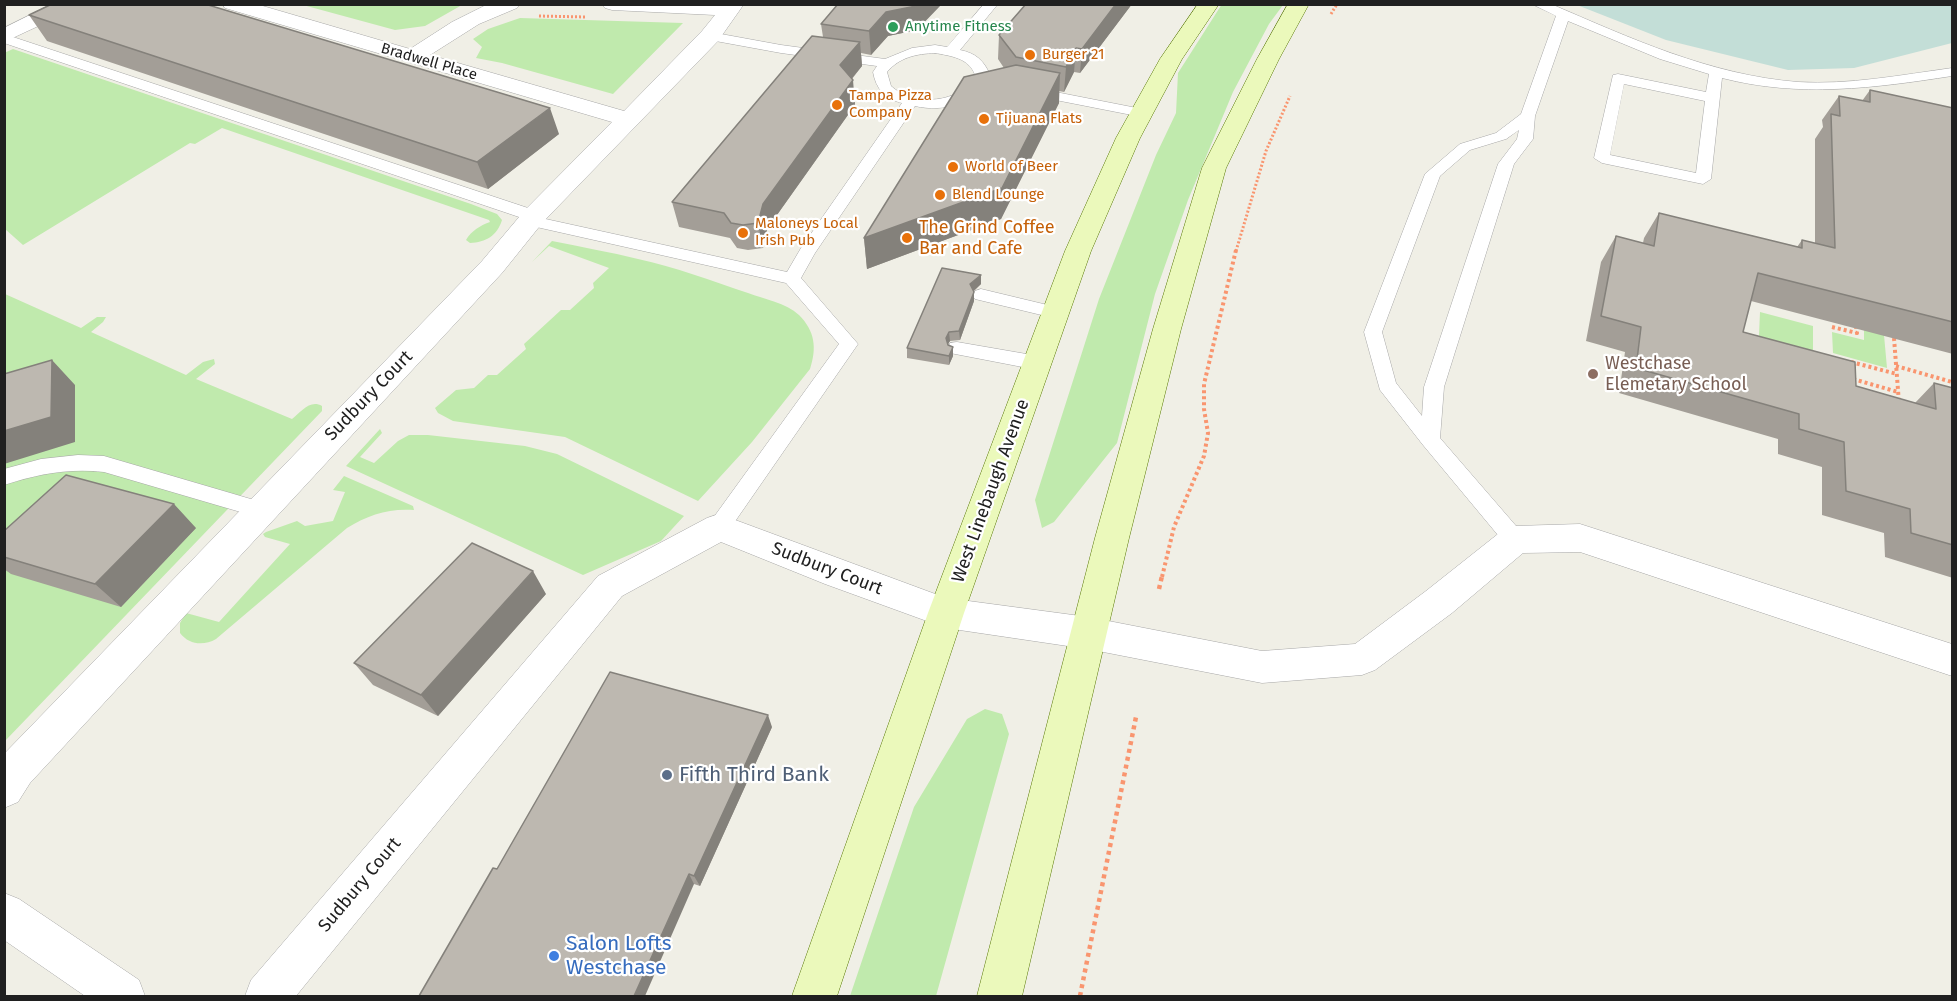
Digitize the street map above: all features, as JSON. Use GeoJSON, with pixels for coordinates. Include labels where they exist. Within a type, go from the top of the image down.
{"type":"FeatureCollection","features":[{"type":"Feature","properties":{"kind":"main road","name":"West Linebaugh Avenue"},"geometry":{"type":"LineString","coordinates":[[814,996],[945,613],[1078,251],[1142,112],[1171,59],[1209,4]]}},
{"type":"Feature","properties":{"kind":"main road"},"geometry":{"type":"LineString","coordinates":[[999,996],[1088,633],[1167,329],[1214,168],[1268,59],[1299,4]]}},
{"type":"Feature","properties":{"kind":"street"},"geometry":{"type":"LineString","coordinates":[[4,37],[70,4]]}},
{"type":"Feature","properties":{"kind":"street","name":"Bradwell Place"},"geometry":{"type":"LineString","coordinates":[[231,4],[626,119]]}},
{"type":"Feature","properties":{"kind":"street"},"geometry":{"type":"LineString","coordinates":[[412,57],[487,12],[510,4]]}},
{"type":"Feature","properties":{"kind":"street"},"geometry":{"type":"LineString","coordinates":[[612,4],[732,7]]}},
{"type":"Feature","properties":{"kind":"street","name":"Sudbury Court"},"geometry":{"type":"LineString","coordinates":[[4,789],[16,770],[492,267],[532,218],[626,119],[710,36],[732,7]]}},
{"type":"Feature","properties":{"kind":"street","name":"Sudbury Court"},"geometry":{"type":"LineString","coordinates":[[267,996],[610,586],[719,527],[837,574],[945,613],[1088,633],[1262,667],[1362,659],[1439,602],[1515,540]]}},
{"type":"Feature","properties":{"kind":"street"},"geometry":{"type":"LineString","coordinates":[[1515,540],[1580,538],[1953,660]]}},
{"type":"Feature","properties":{"kind":"street"},"geometry":{"type":"LineString","coordinates":[[4,914],[123,996]]}},
{"type":"Feature","properties":{"kind":"lane"},"geometry":{"type":"LineString","coordinates":[[952,50],[992,4]]}},
{"type":"Feature","properties":{"kind":"lane"},"geometry":{"type":"LineString","coordinates":[[1538,4],[1638,47],[1716,72],[1750,80],[1798,86],[1840,86],[1953,72]]}},
{"type":"Feature","properties":{"kind":"lane"},"geometry":{"type":"LineString","coordinates":[[1430,440],[1434,387],[1506,164],[1525,139],[1528,116],[1563,15]]}},
{"type":"Feature","properties":{"kind":"lane"},"geometry":{"type":"LineString","coordinates":[[710,36],[781,49],[886,63]]}},
{"type":"Feature","properties":{"kind":"lane"},"geometry":{"type":"LineString","coordinates":[[4,37],[532,218],[792,279],[849,344],[719,527]]}},
{"type":"Feature","properties":{"kind":"lane"},"geometry":{"type":"LineString","coordinates":[[915,50],[952,50],[978,63],[988,83],[958,100],[929,104],[910,102],[891,94],[882,86],[880,72],[886,63],[900,55],[915,50]]}},
{"type":"Feature","properties":{"kind":"lane"},"geometry":{"type":"LineString","coordinates":[[1713,98],[1618,78],[1602,158],[1703,179],[1713,98],[1716,72]]}},
{"type":"Feature","properties":{"kind":"lane"},"geometry":{"type":"LineString","coordinates":[[1017,88],[1142,112]]}},
{"type":"Feature","properties":{"kind":"lane"},"geometry":{"type":"LineString","coordinates":[[792,279],[807,252],[910,102]]}},
{"type":"Feature","properties":{"kind":"lane"},"geometry":{"type":"LineString","coordinates":[[1515,540],[1430,440],[1387,385],[1373,332],[1432,174],[1465,147],[1501,136],[1528,116]]}},
{"type":"Feature","properties":{"kind":"lane"},"geometry":{"type":"LineString","coordinates":[[981,295],[1054,312]]}},
{"type":"Feature","properties":{"kind":"lane"},"geometry":{"type":"LineString","coordinates":[[957,348],[1038,363]]}},
{"type":"Feature","properties":{"kind":"lane"},"geometry":{"type":"LineString","coordinates":[[4,477],[48,464],[95,462],[261,510]]}},
{"type":"Feature","properties":{"kind":"path"},"geometry":{"type":"LineString","coordinates":[[1327,21],[1337,4]]}},
{"type":"Feature","properties":{"kind":"path"},"geometry":{"type":"LineString","coordinates":[[535,16],[595,17]]}},
{"type":"Feature","properties":{"kind":"path"},"geometry":{"type":"LineString","coordinates":[[1160,590],[1174,528],[1204,456],[1208,433],[1204,409],[1204,384],[1237,246],[1266,151],[1293,87]]}},
{"type":"Feature","properties":{"kind":"path"},"geometry":{"type":"LineString","coordinates":[[1832,327],[1857,333],[1856,327]]}},
{"type":"Feature","properties":{"kind":"path"},"geometry":{"type":"LineString","coordinates":[[1894,338],[1900,414]]}},
{"type":"Feature","properties":{"kind":"path"},"geometry":{"type":"LineString","coordinates":[[1843,360],[1897,374]]}},
{"type":"Feature","properties":{"kind":"path"},"geometry":{"type":"LineString","coordinates":[[1896,366],[1953,382]]}},
{"type":"Feature","properties":{"kind":"path"},"geometry":{"type":"LineString","coordinates":[[1844,376],[1898,392]]}},
{"type":"Feature","properties":{"kind":"path"},"geometry":{"type":"LineString","coordinates":[[1080,996],[1136,717]]}},
{"type":"Feature","properties":{"kind":"green space"},"geometry":{"type":"Polygon","coordinates":[[[1222,4],[1283,5],[1269,24],[1233,92],[1188,200],[1155,294],[1117,443],[1054,522],[1042,528],[1035,500],[1099,299],[1156,155],[1176,113],[1178,73],[1222,4]]]}},
{"type":"Feature","properties":{"kind":"green space"},"geometry":{"type":"Polygon","coordinates":[[[303,5],[462,5],[425,26],[395,30],[303,5]]]}},
{"type":"Feature","properties":{"kind":"green space"},"geometry":{"type":"Polygon","coordinates":[[[520,18],[683,23],[613,94],[476,58],[482,47],[473,39],[488,29],[520,18]]]}},
{"type":"Feature","properties":{"kind":"green space"},"geometry":{"type":"Polygon","coordinates":[[[13,49],[471,204],[497,214],[502,220],[490,237],[470,243],[466,240],[468,237],[476,229],[490,222],[489,220],[222,128],[195,144],[190,143],[23,245],[5,229],[4,53],[13,49]]]}},
{"type":"Feature","properties":{"kind":"green space"},"geometry":{"type":"Polygon","coordinates":[[[552,241],[666,266],[768,299],[794,311],[808,327],[814,347],[810,369],[752,442],[698,501],[565,437],[453,421],[438,413],[435,408],[456,390],[474,388],[488,375],[497,375],[526,349],[524,344],[561,310],[570,310],[594,288],[593,283],[609,268],[549,246],[532,262],[552,241]]]}},
{"type":"Feature","properties":{"kind":"green space"},"geometry":{"type":"Polygon","coordinates":[[[5,294],[81,328],[97,317],[106,317],[91,332],[186,375],[203,362],[214,359],[215,364],[196,379],[292,419],[310,405],[322,406],[322,411],[5,741],[5,294]]]}},
{"type":"Feature","properties":{"kind":"green space"},"geometry":{"type":"Polygon","coordinates":[[[1760,312],[1813,326],[1813,397],[1757,381],[1760,312]]]}},
{"type":"Feature","properties":{"kind":"green space"},"geometry":{"type":"Polygon","coordinates":[[[1864,329],[1884,335],[1887,368],[1833,353],[1832,332],[1864,340],[1864,329]]]}},
{"type":"Feature","properties":{"kind":"green space"},"geometry":{"type":"Polygon","coordinates":[[[380,429],[382,433],[360,457],[374,463],[398,441],[409,435],[525,446],[557,454],[684,516],[661,541],[583,575],[346,466],[380,429]]]}},
{"type":"Feature","properties":{"kind":"green space"},"geometry":{"type":"Polygon","coordinates":[[[344,476],[413,506],[414,510],[379,513],[347,528],[216,639],[207,643],[197,643],[188,640],[180,633],[180,623],[186,613],[219,622],[290,544],[265,537],[263,534],[297,521],[305,526],[333,521],[345,492],[333,490],[344,476]]]}},
{"type":"Feature","properties":{"kind":"green space"},"geometry":{"type":"Polygon","coordinates":[[[985,709],[1002,714],[1009,734],[936,996],[850,996],[914,807],[967,719],[985,709]]]}},
{"type":"Feature","properties":{"kind":"shaded area"},"geometry":{"type":"Polygon","coordinates":[[[1577,5],[1952,5],[1952,43],[1854,68],[1788,70],[1666,40],[1577,5]]]}},
{"type":"Feature","properties":{"kind":"building"},"geometry":{"type":"Polygon","coordinates":[[[52,4],[205,4],[550,108],[477,162],[29,15],[52,4]]]}},
{"type":"Feature","properties":{"kind":"building"},"geometry":{"type":"Polygon","coordinates":[[[838,4],[918,4],[886,12],[869,31],[821,24],[838,4]]]}},
{"type":"Feature","properties":{"kind":"building"},"geometry":{"type":"Polygon","coordinates":[[[1026,4],[1116,4],[1082,49],[1076,48],[1066,67],[1016,57],[999,35],[1026,4]]]}},
{"type":"Feature","properties":{"kind":"building"},"geometry":{"type":"Polygon","coordinates":[[[812,36],[860,42],[840,65],[853,80],[763,204],[758,223],[743,225],[731,223],[724,213],[672,202],[812,36]]]}},
{"type":"Feature","properties":{"kind":"building"},"geometry":{"type":"Polygon","coordinates":[[[1016,65],[1060,73],[1002,188],[864,238],[964,77],[1016,65]]]}},
{"type":"Feature","properties":{"kind":"building"},"geometry":{"type":"Polygon","coordinates":[[[1870,90],[1953,108],[1953,322],[1758,273],[1743,332],[1855,362],[1856,386],[1936,409],[1934,383],[1953,388],[1953,545],[1911,533],[1910,509],[1846,491],[1844,442],[1799,429],[1799,414],[1636,368],[1641,327],[1601,316],[1616,236],[1654,246],[1659,213],[1802,248],[1802,240],[1835,248],[1831,114],[1840,116],[1839,96],[1870,102],[1870,90]]]}},
{"type":"Feature","properties":{"kind":"building"},"geometry":{"type":"Polygon","coordinates":[[[942,268],[981,275],[970,284],[974,292],[959,331],[949,332],[946,338],[948,345],[953,347],[949,356],[907,348],[942,268]]]}},
{"type":"Feature","properties":{"kind":"building"},"geometry":{"type":"Polygon","coordinates":[[[52,360],[51,417],[4,431],[4,374],[52,360]]]}},
{"type":"Feature","properties":{"kind":"building"},"geometry":{"type":"Polygon","coordinates":[[[66,475],[174,504],[95,584],[4,557],[4,531],[66,475]]]}},
{"type":"Feature","properties":{"kind":"building"},"geometry":{"type":"Polygon","coordinates":[[[472,543],[533,571],[421,695],[354,663],[472,543]]]}},
{"type":"Feature","properties":{"kind":"building"},"geometry":{"type":"Polygon","coordinates":[[[610,672],[768,715],[694,876],[689,874],[634,996],[419,996],[493,868],[497,869],[610,672]]]}},
{"type":"Feature","properties":{"kind":"place","name":"Anytime Fitness"},"geometry":{"type":"Point","coordinates":[893,27]}},
{"type":"Feature","properties":{"kind":"place","name":"Burger 21"},"geometry":{"type":"Point","coordinates":[1030,55]}},
{"type":"Feature","properties":{"kind":"place","name":"Tampa Pizza Company"},"geometry":{"type":"Point","coordinates":[837,105]}},
{"type":"Feature","properties":{"kind":"place","name":"Tijuana Flats"},"geometry":{"type":"Point","coordinates":[984,119]}},
{"type":"Feature","properties":{"kind":"place","name":"World of Beer"},"geometry":{"type":"Point","coordinates":[953,167]}},
{"type":"Feature","properties":{"kind":"place","name":"Blend Lounge"},"geometry":{"type":"Point","coordinates":[940,195]}},
{"type":"Feature","properties":{"kind":"place","name":"Maloneys Local Irish Pub"},"geometry":{"type":"Point","coordinates":[743,233]}},
{"type":"Feature","properties":{"kind":"place","name":"The Grind Coffee Bar and Cafe"},"geometry":{"type":"Point","coordinates":[907,238]}},
{"type":"Feature","properties":{"kind":"place","name":"Westchase Elemetary School"},"geometry":{"type":"Point","coordinates":[1593,374]}},
{"type":"Feature","properties":{"kind":"place","name":"Fifth Third Bank"},"geometry":{"type":"Point","coordinates":[667,775]}},
{"type":"Feature","properties":{"kind":"place","name":"Salon Lofts Westchase"},"geometry":{"type":"Point","coordinates":[554,956]}}]}
